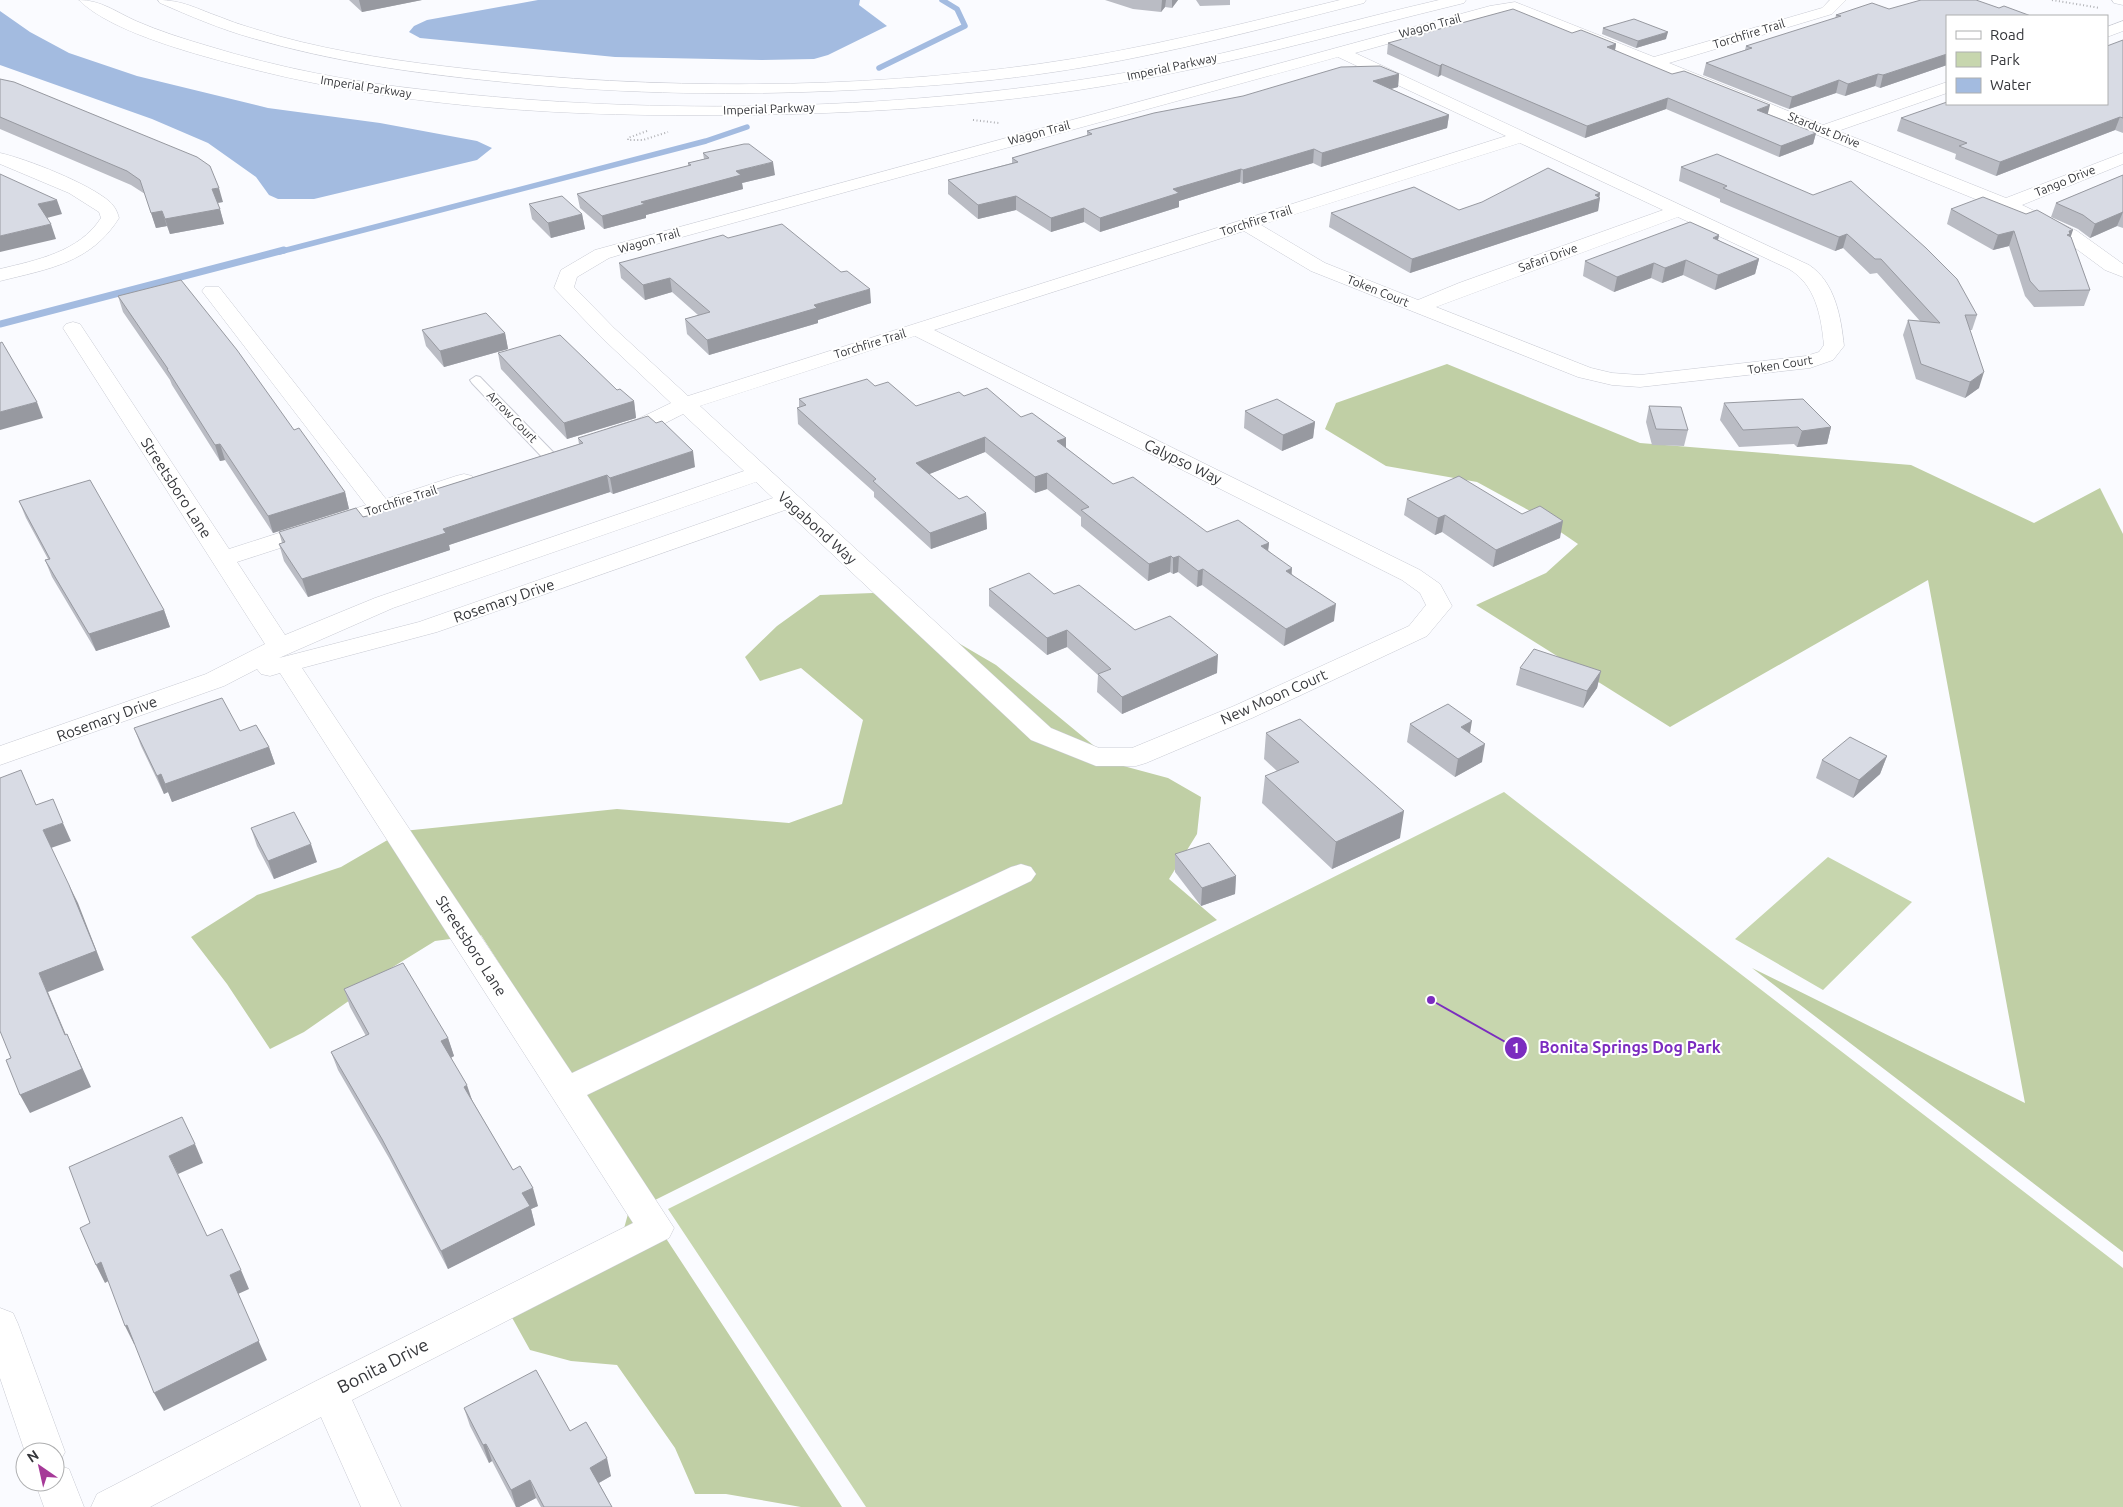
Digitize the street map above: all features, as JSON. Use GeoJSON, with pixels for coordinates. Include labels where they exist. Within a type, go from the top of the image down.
{"type":"FeatureCollection","features":[{"type":"Feature","properties":{"kind":"street","name":"Imperial Parkway"},"geometry":{"type":"LineString","coordinates":[[86,0],[154,34],[226,57],[326,81],[439,98],[528,106],[621,110],[724,111],[893,105],[1023,92],[1116,78],[1261,48],[1459,0]]}},
{"type":"Feature","properties":{"kind":"street","name":"Imperial Parkway"},"geometry":{"type":"LineString","coordinates":[[165,0],[227,25],[316,50],[415,68],[539,82],[654,88],[786,88],[923,81],[1065,65],[1195,40],[1359,0]]}},
{"type":"Feature","properties":{"kind":"street","name":"Torchfire Trail"},"geometry":{"type":"LineString","coordinates":[[1656,62],[1827,11],[1839,0]]}},
{"type":"Feature","properties":{"kind":"street"},"geometry":{"type":"LineString","coordinates":[[2114,4],[2123,1]]}},
{"type":"Feature","properties":{"kind":"street","name":"Stardust Drive"},"geometry":{"type":"LineString","coordinates":[[1515,7],[2006,204],[2053,225],[2112,266],[2123,271]]}},
{"type":"Feature","properties":{"kind":"street","name":"Wagon Trail"},"geometry":{"type":"LineString","coordinates":[[568,274],[610,252],[1338,51],[1490,11],[1515,7]]}},
{"type":"Feature","properties":{"kind":"street"},"geometry":{"type":"LineString","coordinates":[[2108,32],[2123,26]]}},
{"type":"Feature","properties":{"kind":"street","name":"Token Court"},"geometry":{"type":"LineString","coordinates":[[1246,224],[1318,266],[1585,373],[1612,379],[1640,381],[1810,362],[1826,356],[1834,346],[1833,333],[1820,288],[1812,276],[1796,265],[1338,51]]}},
{"type":"Feature","properties":{"kind":"street"},"geometry":{"type":"LineString","coordinates":[[1824,130],[1946,87]]}},
{"type":"Feature","properties":{"kind":"street","name":"Torchfire Trail"},"geometry":{"type":"LineString","coordinates":[[600,438],[646,424],[685,404],[749,382],[1520,136]]}},
{"type":"Feature","properties":{"kind":"street"},"geometry":{"type":"LineString","coordinates":[[0,158],[86,195],[108,210],[110,218],[100,235],[75,252],[0,275]]}},
{"type":"Feature","properties":{"kind":"street","name":"Tango Drive"},"geometry":{"type":"LineString","coordinates":[[2006,204],[2123,158]]}},
{"type":"Feature","properties":{"kind":"street","name":"Safari Drive"},"geometry":{"type":"LineString","coordinates":[[1418,307],[1466,287],[1679,210]]}},
{"type":"Feature","properties":{"kind":"street","name":"Vagabond Way"},"geometry":{"type":"LineString","coordinates":[[568,274],[564,288],[758,474],[1041,734],[1096,757]]}},
{"type":"Feature","properties":{"kind":"street"},"geometry":{"type":"LineString","coordinates":[[212,292],[380,507]]}},
{"type":"Feature","properties":{"kind":"street","name":"Streetsboro Lane"},"geometry":{"type":"LineString","coordinates":[[73,328],[283,656],[656,1228]]}},
{"type":"Feature","properties":{"kind":"street","name":"Calypso Way"},"geometry":{"type":"LineString","coordinates":[[917,329],[1411,575],[1431,589],[1439,606]]}},
{"type":"Feature","properties":{"kind":"street","name":"Rosemary Drive"},"geometry":{"type":"LineString","coordinates":[[283,656],[384,603],[758,474]]}},
{"type":"Feature","properties":{"kind":"street","name":"Torchfire Trail"},"geometry":{"type":"LineString","coordinates":[[223,560],[380,507],[483,475]]}},
{"type":"Feature","properties":{"kind":"street","name":"Rosemary Drive"},"geometry":{"type":"LineString","coordinates":[[0,756],[283,656],[428,627],[787,501]]}},
{"type":"Feature","properties":{"kind":"street","name":"New Moon Court"},"geometry":{"type":"LineString","coordinates":[[1096,757],[1136,757],[1243,712],[1418,631],[1439,606]]}},
{"type":"Feature","properties":{"kind":"street"},"geometry":{"type":"LineString","coordinates":[[566,1092],[1021,874]]}},
{"type":"Feature","properties":{"kind":"street","name":"Bonita Drive"},"geometry":{"type":"LineString","coordinates":[[111,1507],[329,1393],[656,1228]]}},
{"type":"Feature","properties":{"kind":"street"},"geometry":{"type":"LineString","coordinates":[[0,1324],[41,1442]]}},
{"type":"Feature","properties":{"kind":"street"},"geometry":{"type":"LineString","coordinates":[[329,1393],[381,1507]]}},
{"type":"Feature","properties":{"kind":"street"},"geometry":{"type":"LineString","coordinates":[[59,1492],[64,1507]]}},
{"type":"Feature","properties":{"kind":"lane","name":"Arrow Court"},"geometry":{"type":"LineString","coordinates":[[476,380],[548,455]]}},
{"type":"Feature","properties":{"kind":"path"},"geometry":{"type":"LineString","coordinates":[[2052,0],[2114,4]]}},
{"type":"Feature","properties":{"kind":"green space"},"geometry":{"type":"Polygon","coordinates":[[[1447,364],[1640,443],[1911,465],[2034,523],[2100,488],[2123,534],[2123,1252],[1752,968],[2025,1103],[1928,580],[1670,727],[1476,605],[1546,573],[1578,544],[1530,511],[1477,482],[1386,466],[1325,429],[1336,403],[1447,364]]]}},
{"type":"Feature","properties":{"kind":"green space"},"geometry":{"type":"Polygon","coordinates":[[[873,593],[996,665],[1116,764],[1168,778],[1201,797],[1197,834],[1169,879],[1217,920],[655,1200],[652,1217],[842,1507],[801,1507],[726,1494],[695,1494],[675,1448],[617,1365],[571,1361],[530,1350],[510,1314],[623,1232],[633,1196],[620,1151],[481,935],[435,941],[388,970],[353,998],[304,1032],[270,1049],[227,984],[191,937],[257,895],[341,867],[403,831],[617,809],[789,823],[842,804],[863,720],[801,668],[760,681],[745,657],[777,626],[820,595],[873,593]]]}},
{"type":"Feature","properties":{"kind":"green space"},"geometry":{"type":"Polygon","coordinates":[[[1504,792],[2123,1268],[2123,1507],[866,1507],[668,1209],[1504,792]]]}},
{"type":"Feature","properties":{"kind":"green space"},"geometry":{"type":"Polygon","coordinates":[[[1828,857],[1912,902],[1823,990],[1735,939],[1828,857]]]}},
{"type":"Feature","properties":{"kind":"water"},"geometry":{"type":"Polygon","coordinates":[[[538,0],[860,0],[859,5],[887,26],[828,55],[814,59],[762,60],[615,57],[420,38],[409,32],[414,26],[427,20],[538,0]]]}},
{"type":"Feature","properties":{"kind":"water"},"geometry":{"type":"Polygon","coordinates":[[[0,11],[30,32],[69,53],[137,76],[268,108],[380,123],[477,141],[492,148],[477,160],[314,199],[278,199],[269,195],[256,177],[208,143],[152,119],[0,65],[0,11]]]}},
{"type":"Feature","properties":{"kind":"building"},"geometry":{"type":"Polygon","coordinates":[[[1921,0],[1976,0],[1999,8],[2004,6],[2028,15],[1946,15],[1946,54],[1883,75],[1878,74],[1848,84],[1839,80],[1792,97],[1706,63],[1752,48],[1746,46],[1841,16],[1836,15],[1872,3],[1889,9],[1921,0]]]}},
{"type":"Feature","properties":{"kind":"building"},"geometry":{"type":"Polygon","coordinates":[[[1513,9],[1572,33],[1581,30],[1616,44],[1607,47],[1672,74],[1684,71],[1770,105],[1757,110],[1816,133],[1781,146],[1668,98],[1587,126],[1388,43],[1513,9]]]}},
{"type":"Feature","properties":{"kind":"building"},"geometry":{"type":"Polygon","coordinates":[[[1634,19],[1668,32],[1638,41],[1603,28],[1634,19]]]}},
{"type":"Feature","properties":{"kind":"building"},"geometry":{"type":"Polygon","coordinates":[[[2123,40],[2123,118],[2120,117],[2000,162],[1959,146],[1967,143],[1901,118],[1946,102],[1946,105],[2108,105],[2108,46],[2123,40]]]}},
{"type":"Feature","properties":{"kind":"building"},"geometry":{"type":"Polygon","coordinates":[[[1380,66],[1399,74],[1373,81],[1449,115],[1322,153],[1314,149],[1173,189],[1179,193],[1100,218],[1084,208],[1051,218],[1016,196],[978,205],[948,180],[1018,162],[1012,158],[1092,134],[1087,131],[1154,113],[1243,96],[1341,67],[1380,66]]]}},
{"type":"Feature","properties":{"kind":"building"},"geometry":{"type":"Polygon","coordinates":[[[0,79],[14,82],[197,157],[210,166],[219,188],[212,189],[220,209],[165,219],[162,211],[151,213],[140,180],[127,171],[0,117],[0,79]]]}},
{"type":"Feature","properties":{"kind":"building"},"geometry":{"type":"Polygon","coordinates":[[[749,144],[773,162],[736,171],[741,175],[641,202],[645,204],[602,216],[577,194],[691,165],[688,163],[709,158],[703,153],[749,144]]]}},
{"type":"Feature","properties":{"kind":"building"},"geometry":{"type":"Polygon","coordinates":[[[1717,154],[1813,195],[1851,181],[1926,248],[1957,279],[1977,315],[1965,315],[1984,372],[1970,382],[1921,364],[1908,320],[1940,323],[1881,259],[1875,259],[1847,234],[1839,237],[1723,188],[1727,186],[1681,167],[1717,154]]]}},
{"type":"Feature","properties":{"kind":"building"},"geometry":{"type":"Polygon","coordinates":[[[1548,168],[1600,193],[1595,195],[1600,198],[1412,259],[1331,213],[1414,187],[1459,210],[1482,202],[1548,168]]]}},
{"type":"Feature","properties":{"kind":"building"},"geometry":{"type":"Polygon","coordinates":[[[0,174],[57,200],[38,204],[51,224],[0,236],[0,174]]]}},
{"type":"Feature","properties":{"kind":"building"},"geometry":{"type":"Polygon","coordinates":[[[2123,175],[2123,212],[2095,224],[2083,215],[2056,203],[2123,175]]]}},
{"type":"Feature","properties":{"kind":"building"},"geometry":{"type":"Polygon","coordinates":[[[562,196],[582,214],[548,223],[529,204],[562,196]]]}},
{"type":"Feature","properties":{"kind":"building"},"geometry":{"type":"Polygon","coordinates":[[[1983,197],[2026,214],[2037,210],[2073,230],[2069,231],[2070,234],[2067,235],[2071,237],[2090,290],[2039,291],[2030,281],[2014,231],[1998,235],[1951,209],[1983,197]]]}},
{"type":"Feature","properties":{"kind":"building"},"geometry":{"type":"Polygon","coordinates":[[[1690,222],[1719,235],[1713,238],[1759,259],[1718,275],[1686,260],[1665,268],[1654,263],[1617,277],[1585,261],[1690,222]]]}},
{"type":"Feature","properties":{"kind":"building"},"geometry":{"type":"Polygon","coordinates":[[[782,224],[841,272],[847,271],[870,289],[814,305],[817,308],[707,340],[685,319],[710,312],[670,278],[643,285],[619,263],[723,235],[728,238],[782,224]]]}},
{"type":"Feature","properties":{"kind":"building"},"geometry":{"type":"Polygon","coordinates":[[[181,280],[237,350],[294,430],[299,428],[345,492],[268,516],[220,444],[215,445],[168,369],[118,296],[181,280]]]}},
{"type":"Feature","properties":{"kind":"building"},"geometry":{"type":"Polygon","coordinates":[[[486,313],[505,333],[440,351],[422,330],[486,313]]]}},
{"type":"Feature","properties":{"kind":"building"},"geometry":{"type":"Polygon","coordinates":[[[560,335],[617,390],[620,389],[634,401],[564,423],[498,353],[560,335]]]}},
{"type":"Feature","properties":{"kind":"building"},"geometry":{"type":"Polygon","coordinates":[[[2,342],[37,402],[0,412],[0,343],[2,342]]]}},
{"type":"Feature","properties":{"kind":"building"},"geometry":{"type":"Polygon","coordinates":[[[867,379],[875,386],[888,382],[916,406],[959,392],[964,396],[987,388],[1021,417],[1032,413],[1066,438],[1057,441],[1113,484],[1133,477],[1207,532],[1238,520],[1269,543],[1261,546],[1292,568],[1286,571],[1336,604],[1286,629],[1203,569],[1198,571],[1179,556],[1173,558],[1171,556],[1149,564],[1081,510],[1089,507],[1047,473],[1035,477],[985,437],[916,463],[959,499],[967,496],[986,513],[930,533],[873,481],[876,479],[797,408],[806,405],[799,399],[867,379]]]}},
{"type":"Feature","properties":{"kind":"building"},"geometry":{"type":"Polygon","coordinates":[[[1277,399],[1315,422],[1283,435],[1245,411],[1277,399]]]}},
{"type":"Feature","properties":{"kind":"building"},"geometry":{"type":"Polygon","coordinates":[[[1803,399],[1831,427],[1802,431],[1798,427],[1743,430],[1724,403],[1803,399]]]}},
{"type":"Feature","properties":{"kind":"building"},"geometry":{"type":"Polygon","coordinates":[[[1649,406],[1681,407],[1688,430],[1656,429],[1649,406]]]}},
{"type":"Feature","properties":{"kind":"building"},"geometry":{"type":"Polygon","coordinates":[[[648,416],[656,423],[662,421],[693,451],[610,478],[607,475],[443,529],[446,533],[302,579],[279,544],[285,542],[279,532],[356,508],[363,517],[367,516],[433,495],[430,491],[583,443],[578,438],[648,416]]]}},
{"type":"Feature","properties":{"kind":"building"},"geometry":{"type":"Polygon","coordinates":[[[1459,476],[1522,514],[1540,506],[1563,521],[1496,550],[1445,515],[1438,518],[1407,499],[1459,476]]]}},
{"type":"Feature","properties":{"kind":"building"},"geometry":{"type":"Polygon","coordinates":[[[90,480],[164,610],[89,634],[45,560],[50,559],[19,501],[90,480]]]}},
{"type":"Feature","properties":{"kind":"building"},"geometry":{"type":"Polygon","coordinates":[[[1029,573],[1054,594],[1079,585],[1135,630],[1170,616],[1218,655],[1122,697],[1098,674],[1111,669],[1067,630],[1047,638],[989,589],[1029,573]]]}},
{"type":"Feature","properties":{"kind":"building"},"geometry":{"type":"Polygon","coordinates":[[[1534,649],[1601,671],[1587,691],[1520,668],[1534,649]]]}},
{"type":"Feature","properties":{"kind":"building"},"geometry":{"type":"Polygon","coordinates":[[[222,698],[240,731],[256,725],[269,747],[165,784],[161,774],[157,776],[134,728],[222,698]]]}},
{"type":"Feature","properties":{"kind":"building"},"geometry":{"type":"Polygon","coordinates":[[[1448,704],[1472,721],[1461,727],[1485,744],[1458,759],[1410,724],[1448,704]]]}},
{"type":"Feature","properties":{"kind":"building"},"geometry":{"type":"Polygon","coordinates":[[[1300,719],[1404,811],[1336,842],[1265,776],[1299,762],[1266,733],[1300,719]]]}},
{"type":"Feature","properties":{"kind":"building"},"geometry":{"type":"Polygon","coordinates":[[[1850,737],[1887,756],[1859,780],[1822,760],[1850,737]]]}},
{"type":"Feature","properties":{"kind":"building"},"geometry":{"type":"Polygon","coordinates":[[[21,770],[36,805],[53,799],[63,823],[43,830],[69,885],[96,951],[39,973],[65,1035],[67,1034],[82,1069],[20,1095],[6,1060],[11,1058],[0,1031],[0,778],[21,770]]]}},
{"type":"Feature","properties":{"kind":"building"},"geometry":{"type":"Polygon","coordinates":[[[294,812],[311,844],[268,861],[251,828],[294,812]]]}},
{"type":"Feature","properties":{"kind":"building"},"geometry":{"type":"Polygon","coordinates":[[[1209,843],[1236,876],[1202,888],[1175,854],[1209,843]]]}},
{"type":"Feature","properties":{"kind":"building"},"geometry":{"type":"Polygon","coordinates":[[[403,963],[448,1038],[441,1041],[467,1085],[464,1087],[513,1170],[520,1166],[533,1188],[522,1193],[530,1206],[441,1251],[382,1139],[331,1052],[369,1034],[344,989],[403,963]]]}},
{"type":"Feature","properties":{"kind":"building"},"geometry":{"type":"Polygon","coordinates":[[[182,1117],[195,1144],[169,1156],[207,1236],[222,1229],[241,1270],[230,1275],[259,1341],[154,1393],[127,1325],[125,1326],[101,1262],[96,1265],[80,1228],[90,1223],[69,1167],[182,1117]]]}},
{"type":"Feature","properties":{"kind":"building"},"geometry":{"type":"Polygon","coordinates":[[[536,1370],[570,1431],[586,1422],[607,1458],[590,1468],[612,1507],[544,1507],[530,1480],[511,1490],[486,1444],[483,1445],[464,1408],[536,1370]]]}},
{"type":"Feature","properties":{"kind":"waterway"},"geometry":{"type":"LineString","coordinates":[[879,68],[965,26],[957,9],[942,0]]}},
{"type":"Feature","properties":{"kind":"waterway"},"geometry":{"type":"LineString","coordinates":[[279,252],[706,141],[747,127]]}},
{"type":"Feature","properties":{"kind":"waterway"},"geometry":{"type":"LineString","coordinates":[[0,324],[284,250]]}},
{"type":"Feature","properties":{"kind":"place","name":"Bonita Springs Dog Park"},"geometry":{"type":"Point","coordinates":[1431,1000]}}]}
